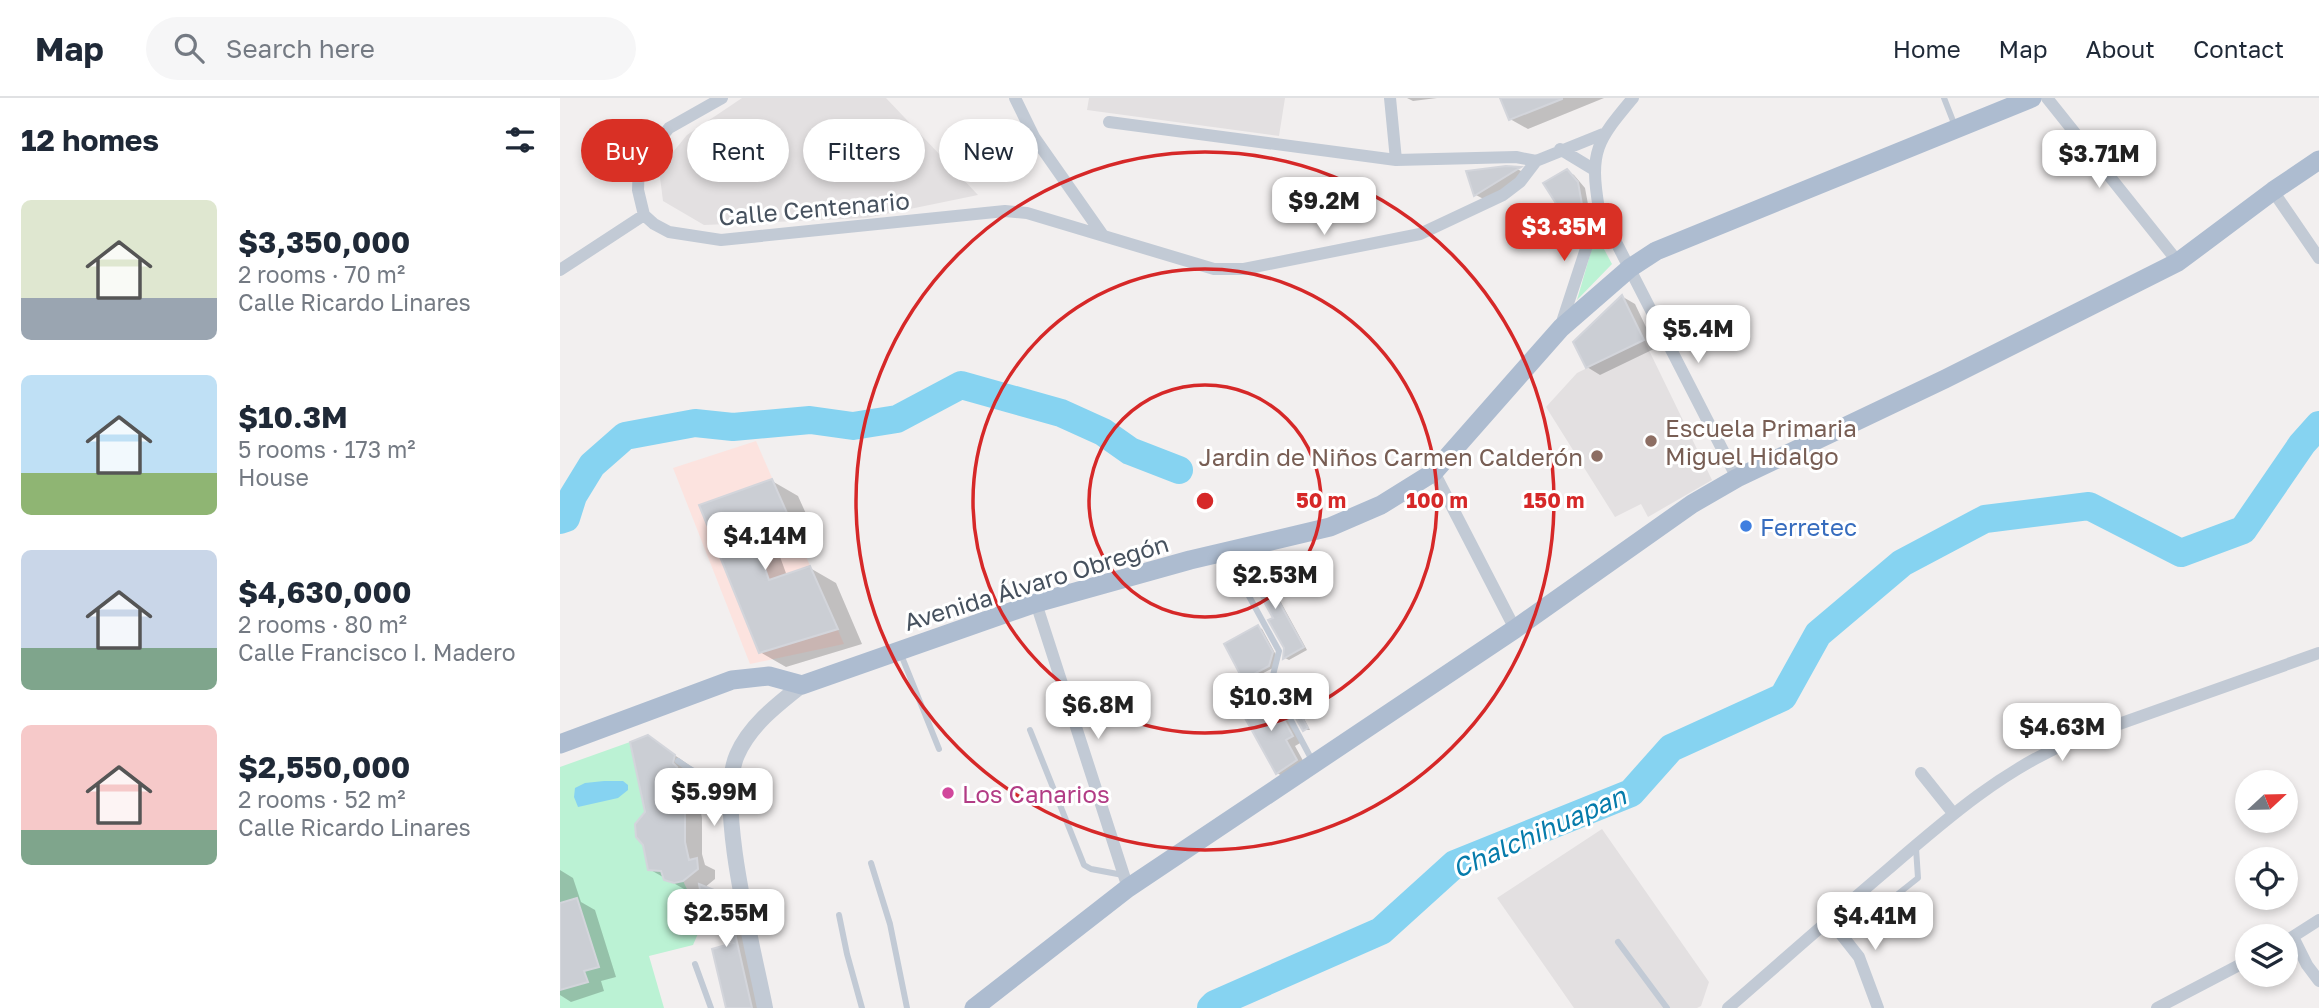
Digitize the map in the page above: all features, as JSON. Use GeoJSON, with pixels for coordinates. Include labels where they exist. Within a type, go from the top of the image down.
{"type":"FeatureCollection","features":[{"type":"Feature","properties":{"kind":"main road","name":"Avenida Álvaro Obregón"},"geometry":{"type":"LineString","coordinates":[[802,685],[1036,603],[1330,527],[1381,505],[1434,472],[1561,328],[1630,268],[1656,251],[1956,129],[1999,108],[2032,98]]}},
{"type":"Feature","properties":{"kind":"main road"},"geometry":{"type":"LineString","coordinates":[[974,1008],[1126,882],[1515,629],[1692,504],[1737,478],[1945,379],[2178,262],[2319,160]]}},
{"type":"Feature","properties":{"kind":"main road"},"geometry":{"type":"LineString","coordinates":[[560,744],[732,680],[769,676],[802,685]]}},
{"type":"Feature","properties":{"kind":"street"},"geometry":{"type":"LineString","coordinates":[[560,270],[645,215],[638,190],[639,164],[669,128],[722,98]]}},
{"type":"Feature","properties":{"kind":"street"},"geometry":{"type":"LineString","coordinates":[[1015,98],[1034,137],[1102,234]]}},
{"type":"Feature","properties":{"kind":"street"},"geometry":{"type":"LineString","coordinates":[[1390,98],[1396,160]]}},
{"type":"Feature","properties":{"kind":"street"},"geometry":{"type":"LineString","coordinates":[[1633,98],[1603,134],[1593,169],[1599,209],[1737,478]]}},
{"type":"Feature","properties":{"kind":"street"},"geometry":{"type":"LineString","coordinates":[[2047,98],[2178,262]]}},
{"type":"Feature","properties":{"kind":"street"},"geometry":{"type":"LineString","coordinates":[[1109,122],[1396,160],[1536,160],[1603,134]]}},
{"type":"Feature","properties":{"kind":"street"},"geometry":{"type":"LineString","coordinates":[[1560,149],[1593,169]]}},
{"type":"Feature","properties":{"kind":"street","name":"Calle Centenario"},"geometry":{"type":"LineString","coordinates":[[645,215],[654,225],[669,232],[721,240],[1005,211],[1027,213],[1214,269],[1244,269],[1420,234],[1503,195],[1520,182],[1536,160]]}},
{"type":"Feature","properties":{"kind":"street"},"geometry":{"type":"LineString","coordinates":[[2273,191],[2319,258]]}},
{"type":"Feature","properties":{"kind":"street"},"geometry":{"type":"LineString","coordinates":[[1561,328],[1599,209]]}},
{"type":"Feature","properties":{"kind":"street"},"geometry":{"type":"LineString","coordinates":[[1434,472],[1515,629]]}},
{"type":"Feature","properties":{"kind":"street"},"geometry":{"type":"LineString","coordinates":[[1036,603],[1126,882]]}},
{"type":"Feature","properties":{"kind":"street"},"geometry":{"type":"LineString","coordinates":[[1728,1008],[1953,813],[2009,772],[2043,753],[2319,653]]}},
{"type":"Feature","properties":{"kind":"street"},"geometry":{"type":"LineString","coordinates":[[765,1008],[734,845],[730,778],[737,754],[752,732],[767,714],[802,685]]}},
{"type":"Feature","properties":{"kind":"street"},"geometry":{"type":"LineString","coordinates":[[1921,773],[1953,813]]}},
{"type":"Feature","properties":{"kind":"street"},"geometry":{"type":"LineString","coordinates":[[1833,916],[1860,957],[1878,1008]]}},
{"type":"Feature","properties":{"kind":"street"},"geometry":{"type":"LineString","coordinates":[[2298,933],[2319,920]]}},
{"type":"Feature","properties":{"kind":"street"},"geometry":{"type":"LineString","coordinates":[[2298,952],[2319,981]]}},
{"type":"Feature","properties":{"kind":"street"},"geometry":{"type":"LineString","coordinates":[[2157,1008],[2235,967]]}},
{"type":"Feature","properties":{"kind":"lane"},"geometry":{"type":"LineString","coordinates":[[1944,98],[1956,129]]}},
{"type":"Feature","properties":{"kind":"lane"},"geometry":{"type":"LineString","coordinates":[[1225,552],[1279,651],[1270,683],[1313,762]]}},
{"type":"Feature","properties":{"kind":"lane"},"geometry":{"type":"LineString","coordinates":[[900,651],[939,749]]}},
{"type":"Feature","properties":{"kind":"lane"},"geometry":{"type":"LineString","coordinates":[[1030,730],[1084,865],[1126,882]]}},
{"type":"Feature","properties":{"kind":"lane"},"geometry":{"type":"LineString","coordinates":[[678,761],[697,775],[730,778]]}},
{"type":"Feature","properties":{"kind":"lane"},"geometry":{"type":"LineString","coordinates":[[1833,916],[1874,913],[1918,878],[1916,845]]}},
{"type":"Feature","properties":{"kind":"lane"},"geometry":{"type":"LineString","coordinates":[[871,863],[890,924],[907,1008]]}},
{"type":"Feature","properties":{"kind":"lane"},"geometry":{"type":"LineString","coordinates":[[839,915],[846,954],[862,1008]]}},
{"type":"Feature","properties":{"kind":"lane"},"geometry":{"type":"LineString","coordinates":[[1618,942],[1667,1008]]}},
{"type":"Feature","properties":{"kind":"lane"},"geometry":{"type":"LineString","coordinates":[[695,964],[711,1008]]}},
{"type":"Feature","properties":{"kind":"shaded area"},"geometry":{"type":"Polygon","coordinates":[[[742,98],[886,98],[906,119],[803,119],[803,182],[925,182],[925,139],[939,154],[939,182],[966,182],[978,195],[866,218],[704,225],[663,201],[661,182],[673,182],[673,152],[687,135],[687,182],[789,182],[789,119],[711,119],[742,98]]]}},
{"type":"Feature","properties":{"kind":"shaded area"},"geometry":{"type":"Polygon","coordinates":[[[1089,98],[1285,98],[1279,136],[1087,110],[1089,98]]]}},
{"type":"Feature","properties":{"kind":"shaded area","name":"Escuela Primaria Miguel Hidalgo"},"geometry":{"type":"Polygon","coordinates":[[[1644,340],[1712,480],[1648,517],[1641,504],[1615,517],[1546,407],[1577,373],[1644,340]]]}},
{"type":"Feature","properties":{"kind":"shaded area"},"geometry":{"type":"Polygon","coordinates":[[[756,441],[844,644],[750,664],[673,468],[756,441]]]}},
{"type":"Feature","properties":{"kind":"shaded area"},"geometry":{"type":"Polygon","coordinates":[[[1602,829],[1709,982],[1701,1006],[1574,1008],[1497,898],[1602,829]]]}},
{"type":"Feature","properties":{"kind":"green space"},"geometry":{"type":"Polygon","coordinates":[[[1596,234],[1612,264],[1577,300],[1596,234]]]}},
{"type":"Feature","properties":{"kind":"green space"},"geometry":{"type":"Polygon","coordinates":[[[630,742],[645,812],[635,824],[636,837],[643,845],[648,870],[661,871],[665,880],[674,883],[683,881],[703,922],[693,945],[649,956],[664,1008],[560,1008],[560,767],[630,742]]]}},
{"type":"Feature","properties":{"kind":"water"},"geometry":{"type":"Polygon","coordinates":[[[623,781],[628,785],[628,790],[618,798],[578,807],[574,797],[575,788],[585,783],[623,781]]]}},
{"type":"Feature","properties":{"kind":"building"},"geometry":{"type":"Polygon","coordinates":[[[1500,98],[1562,98],[1562,99],[1509,120],[1500,98]]]}},
{"type":"Feature","properties":{"kind":"building"},"geometry":{"type":"Polygon","coordinates":[[[1521,167],[1474,196],[1466,171],[1521,167]]]}},
{"type":"Feature","properties":{"kind":"building"},"geometry":{"type":"Polygon","coordinates":[[[1567,169],[1578,182],[1583,210],[1582,221],[1557,205],[1543,183],[1567,169]]]}},
{"type":"Feature","properties":{"kind":"building"},"geometry":{"type":"Polygon","coordinates":[[[1622,295],[1644,340],[1586,368],[1573,342],[1622,295]]]}},
{"type":"Feature","properties":{"kind":"building"},"geometry":{"type":"Polygon","coordinates":[[[772,479],[787,513],[750,525],[769,580],[810,566],[838,629],[759,653],[699,505],[772,479]]]}},
{"type":"Feature","properties":{"kind":"building"},"geometry":{"type":"Polygon","coordinates":[[[1256,560],[1304,647],[1283,659],[1284,648],[1268,620],[1273,618],[1243,564],[1256,560]]]}},
{"type":"Feature","properties":{"kind":"building"},"geometry":{"type":"Polygon","coordinates":[[[1258,625],[1273,652],[1269,666],[1243,680],[1224,644],[1258,625]]]}},
{"type":"Feature","properties":{"kind":"building"},"geometry":{"type":"Polygon","coordinates":[[[1287,690],[1308,728],[1303,731],[1282,692],[1287,690]]]}},
{"type":"Feature","properties":{"kind":"building"},"geometry":{"type":"Polygon","coordinates":[[[1264,698],[1265,701],[1272,698],[1293,736],[1286,740],[1297,760],[1276,774],[1241,711],[1264,698]]]}},
{"type":"Feature","properties":{"kind":"building"},"geometry":{"type":"Polygon","coordinates":[[[648,735],[675,755],[673,763],[677,767],[685,807],[685,842],[689,860],[697,858],[698,869],[683,881],[674,883],[664,880],[661,871],[648,870],[643,845],[636,837],[635,824],[645,812],[630,742],[648,735]]]}},
{"type":"Feature","properties":{"kind":"building"},"geometry":{"type":"Polygon","coordinates":[[[699,884],[724,894],[726,907],[734,910],[735,919],[732,920],[752,1008],[726,1008],[712,949],[733,943],[709,920],[703,922],[696,906],[702,901],[699,884]]]}},
{"type":"Feature","properties":{"kind":"building"},"geometry":{"type":"Polygon","coordinates":[[[577,898],[599,967],[584,971],[588,982],[560,990],[560,903],[577,898]]]}},
{"type":"Feature","properties":{"kind":"waterway"},"geometry":{"type":"LineString","coordinates":[[560,520],[566,518],[573,496],[592,465],[625,436],[695,423],[733,427],[810,420],[853,426],[897,419],[961,385],[1061,413],[1103,432],[1130,451],[1179,470]]}},
{"type":"Feature","properties":{"kind":"waterway","name":"Chalchihuapan"},"geometry":{"type":"LineString","coordinates":[[1211,1008],[1381,931],[1455,864],[1631,793],[1671,748],[1783,697],[1818,634],[1902,563],[1985,519],[2089,506],[2181,553],[2243,530],[2302,444],[2319,425]]}},
{"type":"Feature","properties":{"kind":"place","name":"Escuela Primaria Miguel Hidalgo"},"geometry":{"type":"Point","coordinates":[1651,441]}},
{"type":"Feature","properties":{"kind":"place","name":"Jardin de Niños Carmen Calderón"},"geometry":{"type":"Point","coordinates":[1597,456]}},
{"type":"Feature","properties":{"kind":"place","name":"Ferretec"},"geometry":{"type":"Point","coordinates":[1746,526]}},
{"type":"Feature","properties":{"kind":"place","name":"Los Canarios"},"geometry":{"type":"Point","coordinates":[948,793]}}]}
